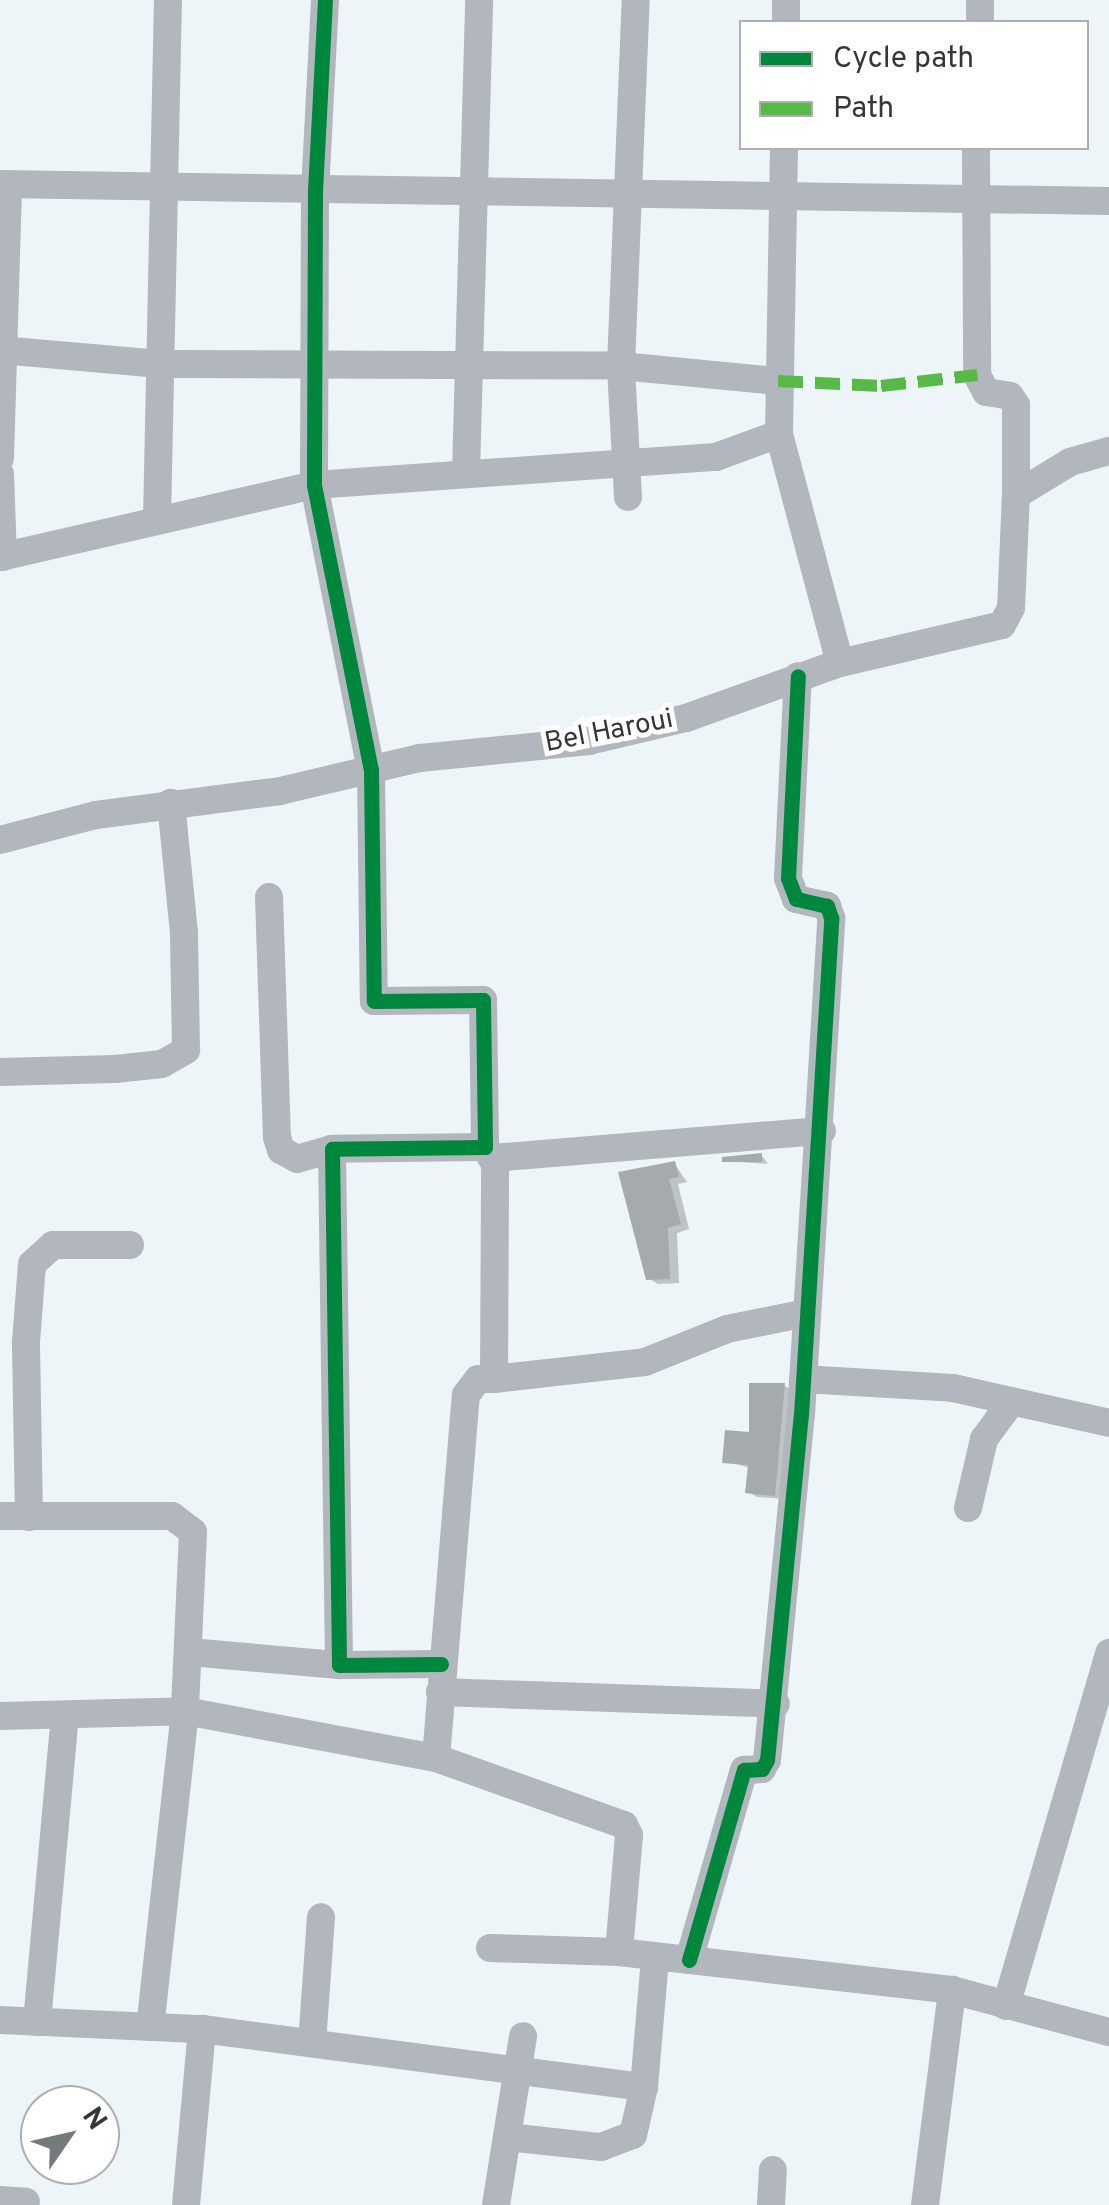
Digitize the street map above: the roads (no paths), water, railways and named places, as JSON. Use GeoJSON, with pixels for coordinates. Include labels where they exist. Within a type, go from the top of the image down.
{"type":"FeatureCollection","features":[{"type":"Feature","properties":{"kind":"street"},"geometry":{"type":"LineString","coordinates":[[157,520],[168,0]]}},
{"type":"Feature","properties":{"kind":"street"},"geometry":{"type":"LineString","coordinates":[[325,0],[315,189],[314,486],[371,770],[374,1001],[483,1000],[494,1380]]}},
{"type":"Feature","properties":{"kind":"street"},"geometry":{"type":"LineString","coordinates":[[466,473],[479,0]]}},
{"type":"Feature","properties":{"kind":"street"},"geometry":{"type":"LineString","coordinates":[[628,497],[621,366],[636,0]]}},
{"type":"Feature","properties":{"kind":"street"},"geometry":{"type":"LineString","coordinates":[[784,150],[778,434],[840,664]]}},
{"type":"Feature","properties":{"kind":"street"},"geometry":{"type":"LineString","coordinates":[[976,150],[977,375],[986,392],[1010,396],[1016,405],[1016,495]]}},
{"type":"Feature","properties":{"kind":"street"},"geometry":{"type":"LineString","coordinates":[[0,458],[4,184],[1109,201]]}},
{"type":"Feature","properties":{"kind":"street"},"geometry":{"type":"LineString","coordinates":[[1,350],[160,364],[621,366],[778,381]]}},
{"type":"Feature","properties":{"kind":"street"},"geometry":{"type":"LineString","coordinates":[[0,474],[1,557],[314,486],[625,458],[716,457],[778,434]]}},
{"type":"Feature","properties":{"kind":"street"},"geometry":{"type":"LineString","coordinates":[[1016,495],[1060,467],[1109,451]]}},
{"type":"Feature","properties":{"kind":"street","name":"Bel Haroui"},"geometry":{"type":"LineString","coordinates":[[0,840],[171,803],[280,790],[420,758],[590,741],[686,718],[840,664],[1002,625],[1011,608],[1016,495]]}},
{"type":"Feature","properties":{"kind":"street"},"geometry":{"type":"LineString","coordinates":[[689,1960],[744,1770],[764,1766],[776,1704],[822,1131],[830,909],[796,899],[788,878],[798,676]]}},
{"type":"Feature","properties":{"kind":"street"},"geometry":{"type":"LineString","coordinates":[[0,1072],[146,1066],[179,1058],[186,1050],[184,932],[171,803]]}},
{"type":"Feature","properties":{"kind":"street"},"geometry":{"type":"LineString","coordinates":[[268,897],[277,1137],[280,1150],[297,1159],[332,1149],[488,1153],[822,1131]]}},
{"type":"Feature","properties":{"kind":"street"},"geometry":{"type":"LineString","coordinates":[[332,1149],[339,1665]]}},
{"type":"Feature","properties":{"kind":"street"},"geometry":{"type":"LineString","coordinates":[[30,1517],[26,1342],[32,1264],[54,1245],[130,1244]]}},
{"type":"Feature","properties":{"kind":"street"},"geometry":{"type":"LineString","coordinates":[[436,1758],[466,1395],[478,1379],[644,1362],[727,1329],[806,1312]]}},
{"type":"Feature","properties":{"kind":"street"},"geometry":{"type":"LineString","coordinates":[[803,1379],[953,1388],[1109,1423]]}},
{"type":"Feature","properties":{"kind":"street"},"geometry":{"type":"LineString","coordinates":[[968,1508],[984,1438],[1012,1402]]}},
{"type":"Feature","properties":{"kind":"street"},"geometry":{"type":"LineString","coordinates":[[0,1516],[172,1516],[188,1524],[195,1540],[185,1712],[150,2027]]}},
{"type":"Feature","properties":{"kind":"street"},"geometry":{"type":"LineString","coordinates":[[190,1652],[339,1665],[441,1664]]}},
{"type":"Feature","properties":{"kind":"street"},"geometry":{"type":"LineString","coordinates":[[1006,2006],[1109,1653]]}},
{"type":"Feature","properties":{"kind":"street"},"geometry":{"type":"LineString","coordinates":[[440,1692],[776,1704]]}},
{"type":"Feature","properties":{"kind":"street"},"geometry":{"type":"LineString","coordinates":[[0,1716],[185,1712],[436,1758],[624,1825],[629,1835],[619,1952]]}},
{"type":"Feature","properties":{"kind":"street"},"geometry":{"type":"LineString","coordinates":[[37,2022],[65,1716]]}},
{"type":"Feature","properties":{"kind":"street"},"geometry":{"type":"LineString","coordinates":[[312,2043],[321,1917]]}},
{"type":"Feature","properties":{"kind":"street"},"geometry":{"type":"LineString","coordinates":[[490,1948],[619,1952],[952,1990],[1109,2032]]}},
{"type":"Feature","properties":{"kind":"street"},"geometry":{"type":"LineString","coordinates":[[507,2137],[613,2147],[640,2125],[654,1958]]}},
{"type":"Feature","properties":{"kind":"street"},"geometry":{"type":"LineString","coordinates":[[925,2205],[952,1990]]}},
{"type":"Feature","properties":{"kind":"street"},"geometry":{"type":"LineString","coordinates":[[0,2020],[202,2028],[644,2087]]}},
{"type":"Feature","properties":{"kind":"street"},"geometry":{"type":"LineString","coordinates":[[186,2205],[202,2028]]}},
{"type":"Feature","properties":{"kind":"street"},"geometry":{"type":"LineString","coordinates":[[496,2205],[523,2036]]}},
{"type":"Feature","properties":{"kind":"street"},"geometry":{"type":"LineString","coordinates":[[771,2205],[774,2170]]}}]}
